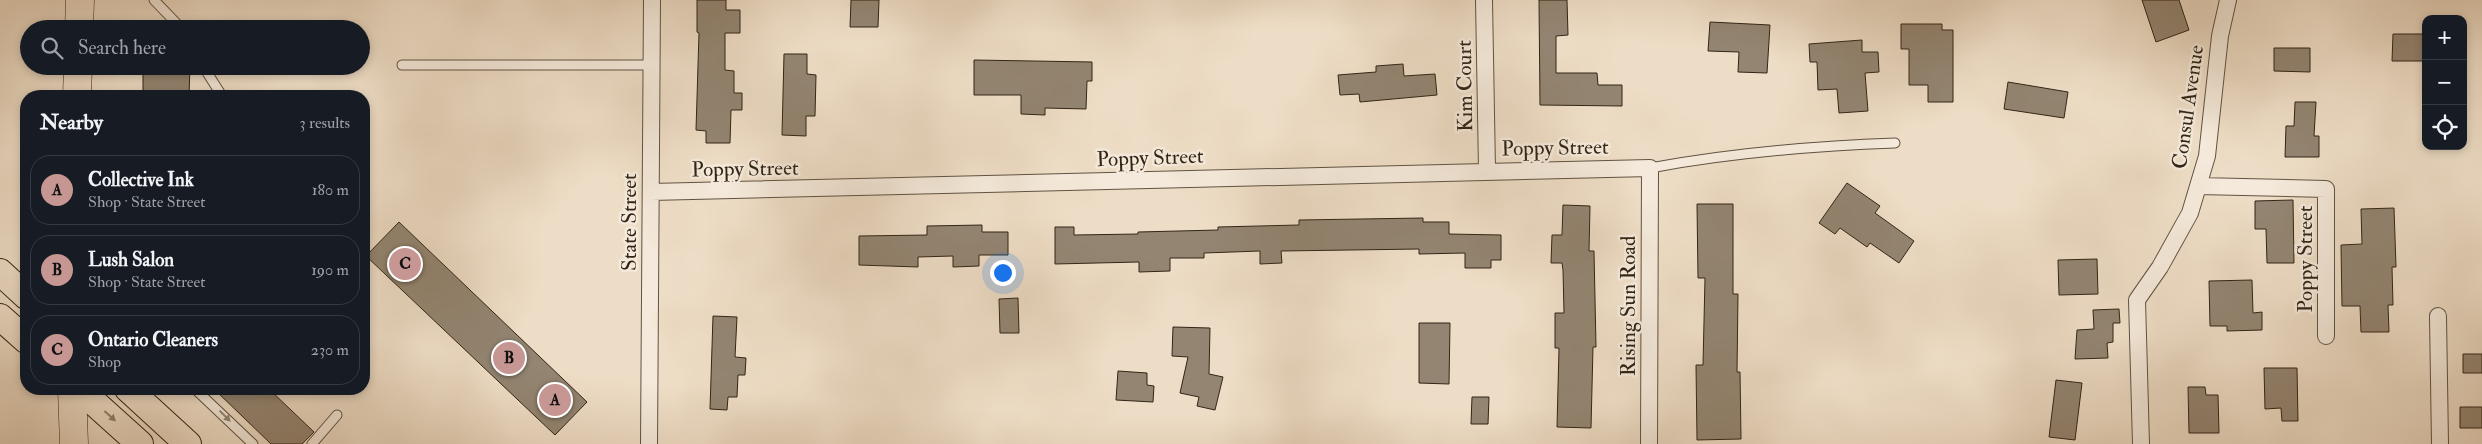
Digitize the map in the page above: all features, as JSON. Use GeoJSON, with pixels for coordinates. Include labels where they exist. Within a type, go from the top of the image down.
{"type":"FeatureCollection","features":[{"type":"Feature","properties":{"kind":"highway"},"geometry":{"type":"LineString","coordinates":[[79,20],[80,0]]}},
{"type":"Feature","properties":{"kind":"highway"},"geometry":{"type":"LineString","coordinates":[[76,90],[77,75]]}},
{"type":"Feature","properties":{"kind":"highway"},"geometry":{"type":"LineString","coordinates":[[72,395],[74,444]]}},
{"type":"Feature","properties":{"kind":"main road"},"geometry":{"type":"LineString","coordinates":[[0,272],[20,290]]}},
{"type":"Feature","properties":{"kind":"main road"},"geometry":{"type":"LineString","coordinates":[[0,316],[20,334]]}},
{"type":"Feature","properties":{"kind":"main road"},"geometry":{"type":"LineString","coordinates":[[86,395],[140,444]]}},
{"type":"Feature","properties":{"kind":"main road"},"geometry":{"type":"LineString","coordinates":[[135,395],[188,444]]}},
{"type":"Feature","properties":{"kind":"street","name":"State Street"},"geometry":{"type":"LineString","coordinates":[[649,444],[652,0]]}},
{"type":"Feature","properties":{"kind":"street","name":"Kim Court"},"geometry":{"type":"LineString","coordinates":[[1484,0],[1487,170]]}},
{"type":"Feature","properties":{"kind":"street","name":"Consul Avenue"},"geometry":{"type":"LineString","coordinates":[[2141,444],[2137,300],[2160,267],[2190,213],[2207,156],[2220,36],[2228,0]]}},
{"type":"Feature","properties":{"kind":"street","name":"Poppy Street"},"geometry":{"type":"LineString","coordinates":[[651,192],[1487,170],[1650,168]]}},
{"type":"Feature","properties":{"kind":"street","name":"Rising Sun Road"},"geometry":{"type":"LineString","coordinates":[[1649,444],[1650,168]]}},
{"type":"Feature","properties":{"kind":"street","name":"Poppy Street"},"geometry":{"type":"LineString","coordinates":[[2198,186],[2326,189],[2326,336]]}},
{"type":"Feature","properties":{"kind":"street"},"geometry":{"type":"LineString","coordinates":[[2438,316],[2440,444]]}},
{"type":"Feature","properties":{"kind":"lane"},"geometry":{"type":"LineString","coordinates":[[154,0],[173,20]]}},
{"type":"Feature","properties":{"kind":"lane"},"geometry":{"type":"LineString","coordinates":[[402,65],[652,65]]}},
{"type":"Feature","properties":{"kind":"lane"},"geometry":{"type":"LineString","coordinates":[[209,75],[218,90]]}},
{"type":"Feature","properties":{"kind":"lane"},"geometry":{"type":"LineString","coordinates":[[1650,168],[1678,162],[1843,145],[1895,142]]}},
{"type":"Feature","properties":{"kind":"lane"},"geometry":{"type":"LineString","coordinates":[[201,395],[253,444]]}},
{"type":"Feature","properties":{"kind":"lane"},"geometry":{"type":"LineString","coordinates":[[312,444],[336,415]]}},
{"type":"Feature","properties":{"kind":"building"},"geometry":{"type":"Polygon","coordinates":[[[697,0],[726,0],[726,10],[740,10],[740,33],[725,33],[725,70],[734,71],[734,93],[742,93],[742,110],[731,110],[730,143],[706,143],[706,131],[696,130],[699,33],[697,32],[697,0]]]}},
{"type":"Feature","properties":{"kind":"building"},"geometry":{"type":"Polygon","coordinates":[[[851,0],[879,0],[878,27],[850,27],[851,0]]]}},
{"type":"Feature","properties":{"kind":"building"},"geometry":{"type":"Polygon","coordinates":[[[1539,0],[1567,0],[1568,35],[1556,36],[1556,73],[1597,73],[1598,85],[1622,85],[1622,106],[1540,105],[1539,0]]]}},
{"type":"Feature","properties":{"kind":"building"},"geometry":{"type":"Polygon","coordinates":[[[2142,0],[2179,0],[2189,30],[2156,42],[2142,0]]]}},
{"type":"Feature","properties":{"kind":"building"},"geometry":{"type":"Polygon","coordinates":[[[1710,22],[1770,25],[1767,73],[1738,72],[1739,52],[1708,51],[1710,22]]]}},
{"type":"Feature","properties":{"kind":"building"},"geometry":{"type":"Polygon","coordinates":[[[1901,24],[1942,24],[1942,30],[1953,30],[1953,102],[1928,102],[1928,85],[1909,85],[1909,49],[1901,49],[1901,24]]]}},
{"type":"Feature","properties":{"kind":"building"},"geometry":{"type":"Polygon","coordinates":[[[2393,34],[2422,34],[2422,61],[2392,61],[2393,34]]]}},
{"type":"Feature","properties":{"kind":"building"},"geometry":{"type":"Polygon","coordinates":[[[1862,40],[1862,52],[1878,52],[1879,72],[1865,73],[1868,111],[1839,113],[1837,89],[1818,90],[1817,62],[1810,62],[1809,44],[1862,40]]]}},
{"type":"Feature","properties":{"kind":"building"},"geometry":{"type":"Polygon","coordinates":[[[2274,48],[2310,48],[2310,72],[2274,71],[2274,48]]]}},
{"type":"Feature","properties":{"kind":"building"},"geometry":{"type":"Polygon","coordinates":[[[784,54],[807,54],[807,74],[816,75],[815,116],[806,116],[806,136],[782,135],[784,54]]]}},
{"type":"Feature","properties":{"kind":"building"},"geometry":{"type":"Polygon","coordinates":[[[974,60],[1092,62],[1092,81],[1087,81],[1086,109],[1045,108],[1045,115],[1021,114],[1021,95],[974,95],[974,60]]]}},
{"type":"Feature","properties":{"kind":"building"},"geometry":{"type":"Polygon","coordinates":[[[1403,64],[1404,76],[1435,74],[1437,95],[1360,102],[1359,94],[1340,95],[1338,75],[1376,72],[1376,66],[1403,64]]]}},
{"type":"Feature","properties":{"kind":"building"},"geometry":{"type":"Polygon","coordinates":[[[143,75],[190,75],[189,90],[143,90],[143,75]]]}},
{"type":"Feature","properties":{"kind":"building"},"geometry":{"type":"Polygon","coordinates":[[[2008,82],[2068,92],[2064,118],[2004,109],[2008,82]]]}},
{"type":"Feature","properties":{"kind":"building"},"geometry":{"type":"Polygon","coordinates":[[[2295,102],[2316,102],[2314,136],[2319,136],[2319,157],[2285,157],[2286,126],[2294,126],[2295,102]]]}},
{"type":"Feature","properties":{"kind":"building"},"geometry":{"type":"Polygon","coordinates":[[[1847,183],[1880,206],[1875,213],[1914,241],[1899,263],[1870,243],[1867,247],[1840,228],[1835,234],[1819,223],[1847,183]]]}},
{"type":"Feature","properties":{"kind":"building"},"geometry":{"type":"Polygon","coordinates":[[[2293,200],[2294,263],[2267,263],[2266,229],[2255,229],[2255,201],[2293,200]]]}},
{"type":"Feature","properties":{"kind":"building"},"geometry":{"type":"Polygon","coordinates":[[[1697,204],[1733,204],[1733,294],[1738,294],[1737,372],[1740,372],[1741,439],[1697,440],[1696,365],[1703,365],[1705,278],[1698,278],[1697,204]]]}},
{"type":"Feature","properties":{"kind":"building"},"geometry":{"type":"Polygon","coordinates":[[[1563,205],[1590,206],[1589,251],[1594,251],[1596,347],[1593,347],[1591,428],[1557,427],[1559,348],[1555,348],[1555,313],[1564,313],[1563,270],[1562,263],[1551,263],[1552,235],[1562,235],[1563,205]]]}},
{"type":"Feature","properties":{"kind":"building"},"geometry":{"type":"Polygon","coordinates":[[[2394,208],[2396,267],[2392,267],[2393,305],[2388,305],[2389,332],[2361,332],[2360,306],[2342,306],[2341,245],[2362,244],[2361,209],[2394,208]]]}},
{"type":"Feature","properties":{"kind":"building"},"geometry":{"type":"Polygon","coordinates":[[[1423,218],[1423,222],[1449,222],[1449,234],[1501,235],[1501,260],[1491,260],[1491,268],[1465,268],[1465,253],[1419,254],[1419,249],[1281,251],[1282,263],[1260,264],[1260,251],[1204,253],[1204,258],[1170,258],[1170,271],[1139,272],[1139,262],[1055,264],[1055,227],[1074,227],[1074,235],[1138,234],[1138,232],[1218,230],[1218,227],[1299,225],[1299,220],[1423,218]]]}},
{"type":"Feature","properties":{"kind":"building"},"geometry":{"type":"Polygon","coordinates":[[[399,222],[587,402],[555,435],[370,260],[370,252],[399,222]]]}},
{"type":"Feature","properties":{"kind":"building"},"geometry":{"type":"Polygon","coordinates":[[[982,225],[982,232],[1008,232],[1008,255],[979,255],[979,266],[953,267],[953,256],[918,257],[918,267],[859,265],[859,236],[927,235],[927,226],[982,225]]]}},
{"type":"Feature","properties":{"kind":"building"},"geometry":{"type":"Polygon","coordinates":[[[2097,259],[2098,294],[2059,295],[2058,260],[2097,259]]]}},
{"type":"Feature","properties":{"kind":"building"},"geometry":{"type":"Polygon","coordinates":[[[2252,280],[2253,313],[2262,312],[2262,330],[2227,331],[2227,326],[2210,326],[2209,281],[2252,280]]]}},
{"type":"Feature","properties":{"kind":"building"},"geometry":{"type":"Polygon","coordinates":[[[1018,298],[1019,333],[1000,333],[999,299],[1018,298]]]}},
{"type":"Feature","properties":{"kind":"building"},"geometry":{"type":"Polygon","coordinates":[[[2119,309],[2120,323],[2113,323],[2113,342],[2107,343],[2108,358],[2075,359],[2077,330],[2094,329],[2093,310],[2119,309]]]}},
{"type":"Feature","properties":{"kind":"building"},"geometry":{"type":"Polygon","coordinates":[[[713,316],[737,317],[735,357],[746,358],[745,375],[738,375],[737,397],[728,397],[727,410],[710,409],[713,316]]]}},
{"type":"Feature","properties":{"kind":"building"},"geometry":{"type":"Polygon","coordinates":[[[1419,323],[1450,323],[1449,384],[1419,383],[1419,323]]]}},
{"type":"Feature","properties":{"kind":"building"},"geometry":{"type":"Polygon","coordinates":[[[1173,327],[1210,328],[1209,374],[1223,377],[1215,410],[1197,406],[1199,397],[1180,393],[1188,357],[1172,356],[1173,327]]]}},
{"type":"Feature","properties":{"kind":"building"},"geometry":{"type":"Polygon","coordinates":[[[2463,354],[2482,354],[2482,373],[2463,373],[2463,354]]]}},
{"type":"Feature","properties":{"kind":"building"},"geometry":{"type":"Polygon","coordinates":[[[2264,368],[2297,368],[2298,421],[2282,421],[2281,408],[2265,409],[2264,368]]]}},
{"type":"Feature","properties":{"kind":"building"},"geometry":{"type":"Polygon","coordinates":[[[1118,371],[1147,373],[1147,385],[1154,386],[1153,402],[1116,400],[1118,371]]]}},
{"type":"Feature","properties":{"kind":"building"},"geometry":{"type":"Polygon","coordinates":[[[2056,380],[2082,383],[2075,440],[2049,437],[2056,380]]]}},
{"type":"Feature","properties":{"kind":"building"},"geometry":{"type":"Polygon","coordinates":[[[2188,387],[2205,387],[2206,395],[2218,395],[2219,433],[2189,433],[2188,387]]]}},
{"type":"Feature","properties":{"kind":"building"},"geometry":{"type":"Polygon","coordinates":[[[220,395],[275,395],[314,432],[302,444],[271,444],[220,395]]]}},
{"type":"Feature","properties":{"kind":"building"},"geometry":{"type":"Polygon","coordinates":[[[1472,397],[1489,397],[1488,424],[1471,424],[1472,397]]]}},
{"type":"Feature","properties":{"kind":"building"},"geometry":{"type":"Polygon","coordinates":[[[2460,407],[2482,407],[2482,428],[2460,428],[2460,407]]]}},
{"type":"Feature","properties":{"kind":"place","name":"Ontario Cleaners"},"geometry":{"type":"Point","coordinates":[405,264]}},
{"type":"Feature","properties":{"kind":"place","name":"Lush Salon"},"geometry":{"type":"Point","coordinates":[509,358]}},
{"type":"Feature","properties":{"kind":"place","name":"Collective Ink"},"geometry":{"type":"Point","coordinates":[555,400]}}]}
